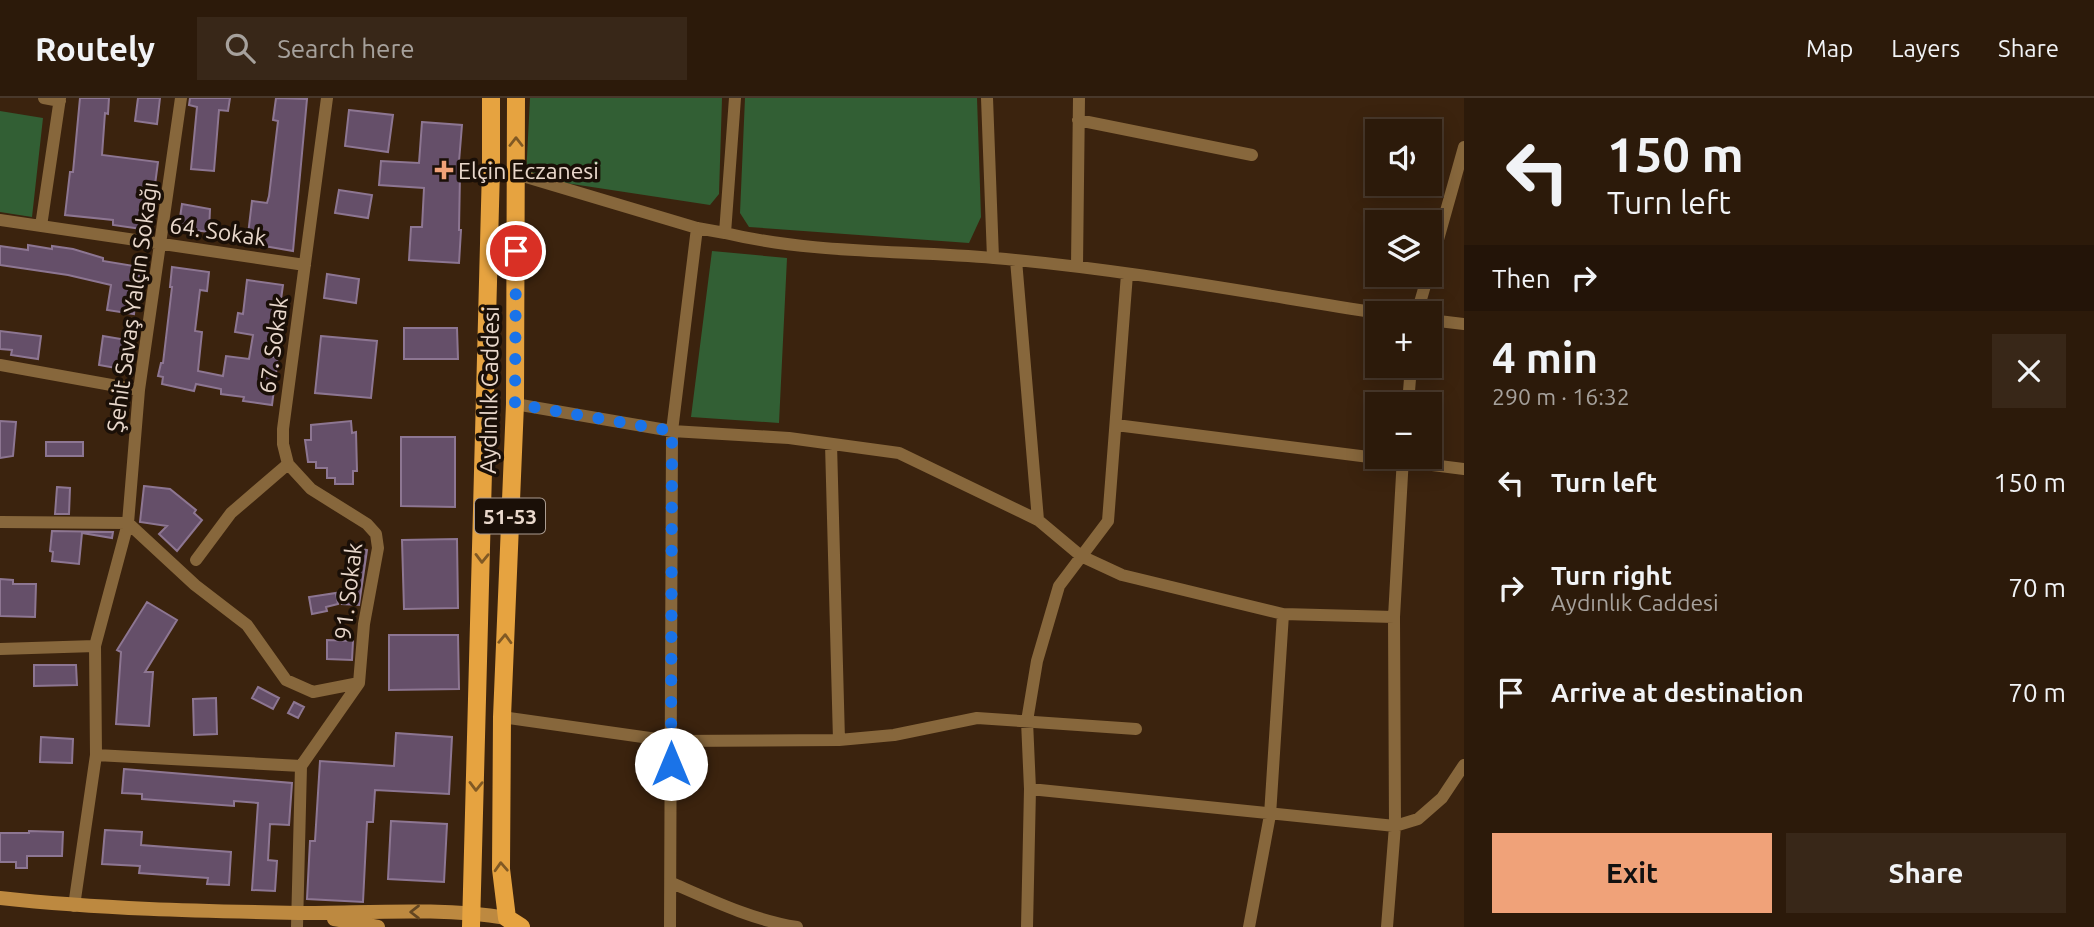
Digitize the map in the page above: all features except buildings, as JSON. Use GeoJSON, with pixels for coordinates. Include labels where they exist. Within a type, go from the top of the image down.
{"type":"FeatureCollection","features":[{"type":"Feature","properties":{"kind":"main road","name":"Aydınlık Caddesi"},"geometry":{"type":"LineString","coordinates":[[472,920],[491,98]]}},
{"type":"Feature","properties":{"kind":"main road","name":"Aydınlık Caddesi"},"geometry":{"type":"LineString","coordinates":[[512,924],[501,869],[502,718],[515,404],[516,98]]}},
{"type":"Feature","properties":{"kind":"street"},"geometry":{"type":"LineString","coordinates":[[41,226],[60,99],[44,98]]}},
{"type":"Feature","properties":{"kind":"street","name":"Şehit Savaş Yalçın Sokağı"},"geometry":{"type":"LineString","coordinates":[[75,906],[96,755],[95,646],[128,523],[139,390],[181,98]]}},
{"type":"Feature","properties":{"kind":"street","name":"67. Sokak"},"geometry":{"type":"LineString","coordinates":[[288,464],[282,429],[327,98]]}},
{"type":"Feature","properties":{"kind":"street"},"geometry":{"type":"LineString","coordinates":[[725,233],[735,98]]}},
{"type":"Feature","properties":{"kind":"street"},"geometry":{"type":"LineString","coordinates":[[987,98],[993,258]]}},
{"type":"Feature","properties":{"kind":"street"},"geometry":{"type":"LineString","coordinates":[[1077,266],[1079,98]]}},
{"type":"Feature","properties":{"kind":"street"},"geometry":{"type":"LineString","coordinates":[[1078,120],[1252,155]]}},
{"type":"Feature","properties":{"kind":"street"},"geometry":{"type":"LineString","coordinates":[[1442,225],[1464,147]]}},
{"type":"Feature","properties":{"kind":"street"},"geometry":{"type":"LineString","coordinates":[[516,174],[697,228],[766,243],[1077,266],[1365,311]]}},
{"type":"Feature","properties":{"kind":"street","name":"64. Sokak"},"geometry":{"type":"LineString","coordinates":[[0,220],[305,265]]}},
{"type":"Feature","properties":{"kind":"street"},"geometry":{"type":"LineString","coordinates":[[670,927],[672,431],[697,228]]}},
{"type":"Feature","properties":{"kind":"street"},"geometry":{"type":"LineString","coordinates":[[1016,260],[1038,520]]}},
{"type":"Feature","properties":{"kind":"street"},"geometry":{"type":"LineString","coordinates":[[1027,927],[1030,789],[1027,721],[1037,661],[1059,586],[1108,521],[1127,274]]}},
{"type":"Feature","properties":{"kind":"street"},"geometry":{"type":"LineString","coordinates":[[1442,321],[1464,324]]}},
{"type":"Feature","properties":{"kind":"street"},"geometry":{"type":"LineString","coordinates":[[0,365],[139,390]]}},
{"type":"Feature","properties":{"kind":"street"},"geometry":{"type":"LineString","coordinates":[[515,404],[672,431],[789,438],[899,453],[1038,520],[1082,555],[1122,575],[1283,614],[1394,617]]}},
{"type":"Feature","properties":{"kind":"street"},"geometry":{"type":"LineString","coordinates":[[1116,425],[1365,455]]}},
{"type":"Feature","properties":{"kind":"street"},"geometry":{"type":"LineString","coordinates":[[831,444],[839,740]]}},
{"type":"Feature","properties":{"kind":"street"},"geometry":{"type":"LineString","coordinates":[[196,560],[231,513],[288,464]]}},
{"type":"Feature","properties":{"kind":"street","name":"91. Sokak"},"geometry":{"type":"LineString","coordinates":[[288,464],[299,480],[323,499],[373,529],[378,539],[364,624],[359,683]]}},
{"type":"Feature","properties":{"kind":"street"},"geometry":{"type":"LineString","coordinates":[[1442,466],[1464,469]]}},
{"type":"Feature","properties":{"kind":"street"},"geometry":{"type":"LineString","coordinates":[[1387,927],[1395,826],[1394,617],[1402,469]]}},
{"type":"Feature","properties":{"kind":"street"},"geometry":{"type":"LineString","coordinates":[[0,522],[128,523],[195,585],[247,625],[286,680],[313,692],[359,683]]}},
{"type":"Feature","properties":{"kind":"street"},"geometry":{"type":"LineString","coordinates":[[1249,927],[1270,815],[1283,614]]}},
{"type":"Feature","properties":{"kind":"street"},"geometry":{"type":"LineString","coordinates":[[0,649],[95,646]]}},
{"type":"Feature","properties":{"kind":"street"},"geometry":{"type":"LineString","coordinates":[[298,920],[301,766],[359,683]]}},
{"type":"Feature","properties":{"kind":"street"},"geometry":{"type":"LineString","coordinates":[[502,718],[671,741],[839,740],[894,735],[977,718],[1136,729]]}},
{"type":"Feature","properties":{"kind":"street"},"geometry":{"type":"LineString","coordinates":[[96,755],[301,766]]}},
{"type":"Feature","properties":{"kind":"street"},"geometry":{"type":"LineString","coordinates":[[1030,789],[1395,826],[1418,819],[1441,798],[1464,765]]}},
{"type":"Feature","properties":{"kind":"street"},"geometry":{"type":"LineString","coordinates":[[672,883],[731,909],[797,927]]}},
{"type":"Feature","properties":{"kind":"street"},"geometry":{"type":"LineString","coordinates":[[0,898],[75,906],[377,927]]}},
{"type":"Feature","properties":{"kind":"street"},"geometry":{"type":"LineString","coordinates":[[298,920],[472,920],[512,924]]}},
{"type":"Feature","properties":{"kind":"green space"},"geometry":{"type":"Polygon","coordinates":[[[530,98],[722,98],[719,194],[710,205],[526,177],[530,98]]]}},
{"type":"Feature","properties":{"kind":"green space"},"geometry":{"type":"Polygon","coordinates":[[[745,98],[977,98],[981,217],[969,243],[749,227],[740,213],[745,98]]]}},
{"type":"Feature","properties":{"kind":"green space"},"geometry":{"type":"Polygon","coordinates":[[[0,111],[43,118],[32,217],[0,212],[0,111]]]}},
{"type":"Feature","properties":{"kind":"green space"},"geometry":{"type":"Polygon","coordinates":[[[712,251],[787,258],[779,423],[691,417],[712,251]]]}},
{"type":"Feature","properties":{"kind":"place","name":"Elçin Eczanesi"},"geometry":{"type":"Point","coordinates":[444,170]}},
{"type":"Feature","properties":{"kind":"route"},"geometry":{"type":"LineString","coordinates":[[516,251],[515,404],[672,431],[671,764]]}}]}
